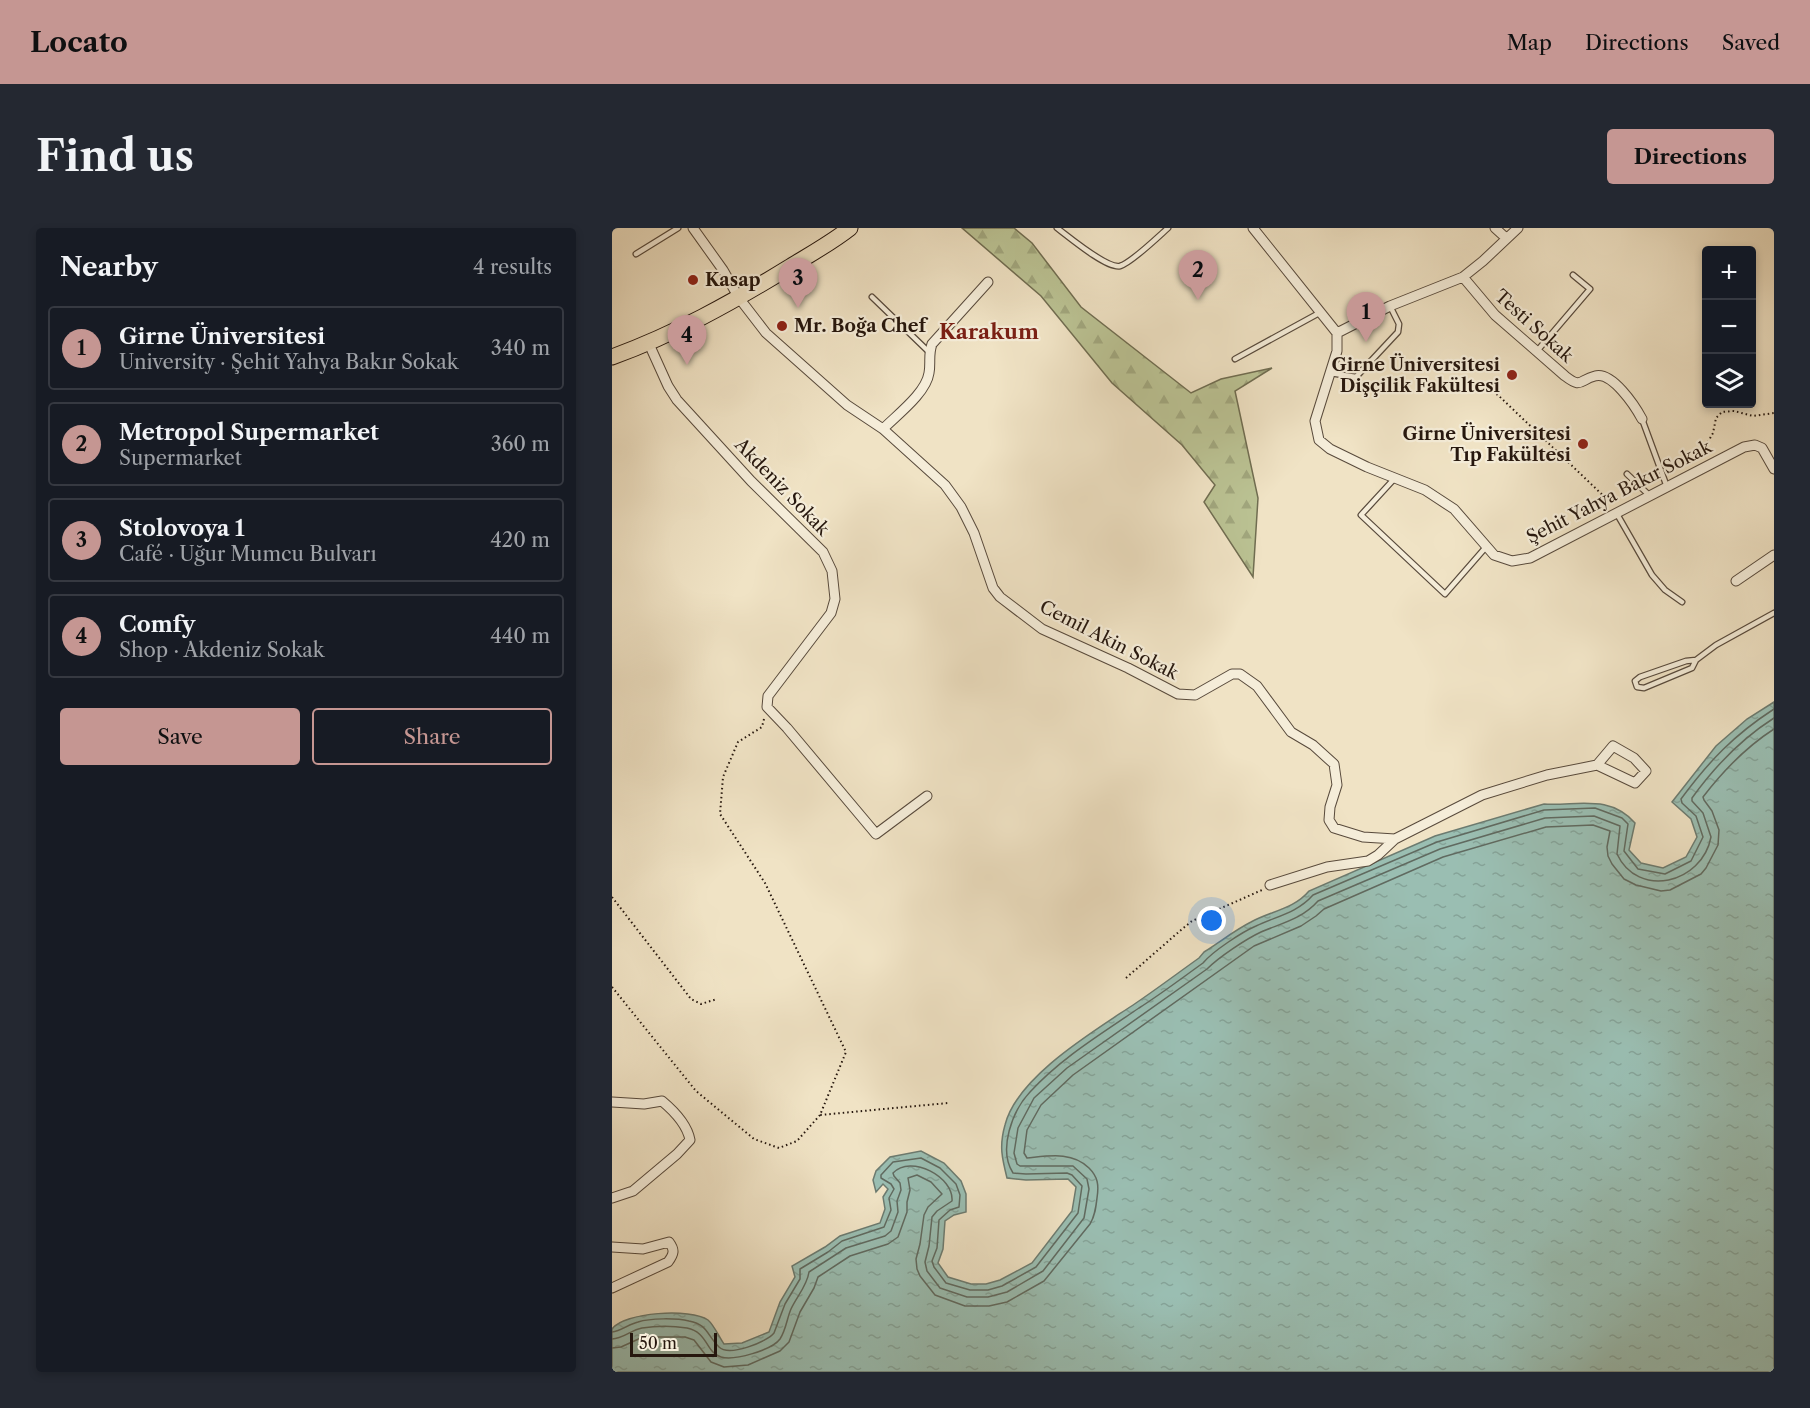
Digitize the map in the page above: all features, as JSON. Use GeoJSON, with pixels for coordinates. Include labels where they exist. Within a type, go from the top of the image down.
{"type":"FeatureCollection","features":[{"type":"Feature","properties":{"kind":"main road"},"geometry":{"type":"LineString","coordinates":[[612,357],[649,344],[697,321],[739,298],[850,228]]}},
{"type":"Feature","properties":{"kind":"street","name":"Cemil Akin Sokak"},"geometry":{"type":"LineString","coordinates":[[693,228],[723,270],[739,298],[766,333],[847,405],[883,429],[945,485],[961,507],[974,533],[993,588],[1000,597],[1042,629],[1128,668],[1178,694],[1195,695],[1232,674],[1240,674],[1257,686],[1291,732],[1313,745],[1334,764],[1337,785],[1330,807],[1329,820],[1334,828],[1363,837],[1395,839]]}},
{"type":"Feature","properties":{"kind":"street"},"geometry":{"type":"LineString","coordinates":[[1253,228],[1337,333],[1390,306],[1463,278],[1518,228]]}},
{"type":"Feature","properties":{"kind":"street"},"geometry":{"type":"LineString","coordinates":[[1496,228],[1506,238]]}},
{"type":"Feature","properties":{"kind":"street","name":"Testi Sokak"},"geometry":{"type":"LineString","coordinates":[[1463,278],[1496,315],[1574,382],[1579,383],[1596,375],[1607,377],[1622,391],[1642,418]]}},
{"type":"Feature","properties":{"kind":"street"},"geometry":{"type":"LineString","coordinates":[[883,429],[925,388],[930,372],[929,352],[932,344],[988,282]]}},
{"type":"Feature","properties":{"kind":"street","name":"Şehit Yahya Bakır Sokak"},"geometry":{"type":"LineString","coordinates":[[1337,333],[1337,351],[1315,421],[1319,440],[1330,450],[1425,490],[1454,510],[1494,555],[1512,561],[1530,558],[1744,447],[1755,445],[1762,448],[1774,468]]}},
{"type":"Feature","properties":{"kind":"street","name":"Akdeniz Sokak"},"geometry":{"type":"LineString","coordinates":[[649,344],[677,400],[751,481],[823,552],[832,571],[835,599],[831,613],[768,696],[767,707]]}},
{"type":"Feature","properties":{"kind":"street"},"geometry":{"type":"LineString","coordinates":[[1736,581],[1774,555]]}},
{"type":"Feature","properties":{"kind":"street"},"geometry":{"type":"LineString","coordinates":[[767,707],[876,834],[927,796]]}},
{"type":"Feature","properties":{"kind":"street"},"geometry":{"type":"LineString","coordinates":[[1270,885],[1327,867],[1368,861],[1395,839],[1482,795],[1547,775],[1598,765],[1635,783],[1646,771],[1634,758],[1613,746],[1598,765]]}},
{"type":"Feature","properties":{"kind":"street"},"geometry":{"type":"LineString","coordinates":[[612,1102],[644,1104],[662,1101],[673,1111],[689,1134],[690,1140],[633,1191],[612,1198]]}},
{"type":"Feature","properties":{"kind":"street"},"geometry":{"type":"LineString","coordinates":[[612,1247],[643,1249],[669,1242],[674,1248],[673,1256],[668,1262],[612,1288]]}},
{"type":"Feature","properties":{"kind":"lane"},"geometry":{"type":"LineString","coordinates":[[636,254],[678,228]]}},
{"type":"Feature","properties":{"kind":"lane"},"geometry":{"type":"LineString","coordinates":[[1057,228],[1107,264],[1119,267],[1168,228]]}},
{"type":"Feature","properties":{"kind":"lane"},"geometry":{"type":"LineString","coordinates":[[1537,351],[1590,289],[1573,275]]}},
{"type":"Feature","properties":{"kind":"lane"},"geometry":{"type":"LineString","coordinates":[[872,297],[929,352]]}},
{"type":"Feature","properties":{"kind":"lane"},"geometry":{"type":"LineString","coordinates":[[1330,373],[1356,377],[1398,333],[1398,324],[1390,306]]}},
{"type":"Feature","properties":{"kind":"lane"},"geometry":{"type":"LineString","coordinates":[[1235,358],[1321,312]]}},
{"type":"Feature","properties":{"kind":"lane"},"geometry":{"type":"LineString","coordinates":[[1642,418],[1667,487]]}},
{"type":"Feature","properties":{"kind":"lane"},"geometry":{"type":"LineString","coordinates":[[1627,474],[1650,496]]}},
{"type":"Feature","properties":{"kind":"lane"},"geometry":{"type":"LineString","coordinates":[[1395,478],[1361,515],[1445,594],[1486,547]]}},
{"type":"Feature","properties":{"kind":"lane"},"geometry":{"type":"LineString","coordinates":[[1618,513],[1652,575],[1665,590],[1683,602]]}},
{"type":"Feature","properties":{"kind":"lane"},"geometry":{"type":"LineString","coordinates":[[1696,660],[1640,676],[1635,681],[1637,687],[1644,688],[1692,668],[1696,660],[1716,645],[1774,613]]}},
{"type":"Feature","properties":{"kind":"path"},"geometry":{"type":"LineString","coordinates":[[1472,383],[1491,390],[1499,396],[1618,513]]}},
{"type":"Feature","properties":{"kind":"path"},"geometry":{"type":"LineString","coordinates":[[1689,475],[1713,434],[1716,418],[1722,412],[1734,411],[1753,416],[1774,413]]}},
{"type":"Feature","properties":{"kind":"path"},"geometry":{"type":"LineString","coordinates":[[612,987],[696,1091],[754,1139],[779,1148],[797,1141],[820,1115],[846,1052],[765,883],[720,814],[723,777],[738,742],[762,727],[767,707]]}},
{"type":"Feature","properties":{"kind":"path"},"geometry":{"type":"LineString","coordinates":[[1126,978],[1192,921],[1270,885]]}},
{"type":"Feature","properties":{"kind":"path"},"geometry":{"type":"LineString","coordinates":[[612,897],[691,999],[701,1004],[717,999]]}},
{"type":"Feature","properties":{"kind":"path"},"geometry":{"type":"LineString","coordinates":[[820,1115],[948,1103]]}},
{"type":"Feature","properties":{"kind":"green space"},"geometry":{"type":"Polygon","coordinates":[[[962,228],[1014,228],[1032,243],[1081,307],[1191,393],[1221,379],[1272,368],[1235,391],[1258,498],[1253,577],[1204,502],[1215,485],[1182,445],[1112,383],[1041,296],[962,228]]]}},
{"type":"Feature","properties":{"kind":"water"},"geometry":{"type":"Polygon","coordinates":[[[1774,702],[1774,1372],[612,1372],[612,1329],[619,1323],[630,1319],[673,1313],[699,1316],[710,1322],[724,1344],[742,1343],[769,1332],[780,1302],[795,1277],[792,1266],[840,1236],[880,1223],[885,1209],[883,1197],[888,1189],[883,1184],[876,1192],[873,1180],[876,1171],[890,1157],[921,1151],[944,1163],[961,1181],[966,1194],[966,1212],[954,1215],[945,1221],[943,1249],[938,1263],[948,1277],[971,1284],[986,1284],[1000,1280],[1032,1263],[1072,1211],[1076,1187],[1068,1179],[1007,1178],[1002,1139],[1012,1107],[1041,1072],[1060,1056],[1245,925],[1289,906],[1309,891],[1435,836],[1544,804],[1593,803],[1615,808],[1635,823],[1629,850],[1641,863],[1663,868],[1686,857],[1697,837],[1691,819],[1672,802],[1716,746],[1747,719],[1774,702]]]}},
{"type":"Feature","properties":{"kind":"place","name":"Kasap"},"geometry":{"type":"Point","coordinates":[693,280]}},
{"type":"Feature","properties":{"kind":"place","name":"Metropol Supermarket"},"geometry":{"type":"Point","coordinates":[1198,300]}},
{"type":"Feature","properties":{"kind":"place","name":"Stolovoya 1"},"geometry":{"type":"Point","coordinates":[798,308]}},
{"type":"Feature","properties":{"kind":"place","name":"Mr. Boğa Chef"},"geometry":{"type":"Point","coordinates":[782,326]}},
{"type":"Feature","properties":{"kind":"place","name":"Girne Üniversitesi"},"geometry":{"type":"Point","coordinates":[1366,342]}},
{"type":"Feature","properties":{"kind":"place","name":"Comfy"},"geometry":{"type":"Point","coordinates":[687,365]}},
{"type":"Feature","properties":{"kind":"place","name":"Girne Üniversitesi Dişçilik Fakültesi"},"geometry":{"type":"Point","coordinates":[1512,375]}},
{"type":"Feature","properties":{"kind":"place","name":"Girne Üniversitesi Tıp Fakültesi"},"geometry":{"type":"Point","coordinates":[1583,444]}},
{"type":"Feature","properties":{"kind":"district","name":"Karakum"},"geometry":{"type":"Point","coordinates":[989,331]}}]}
